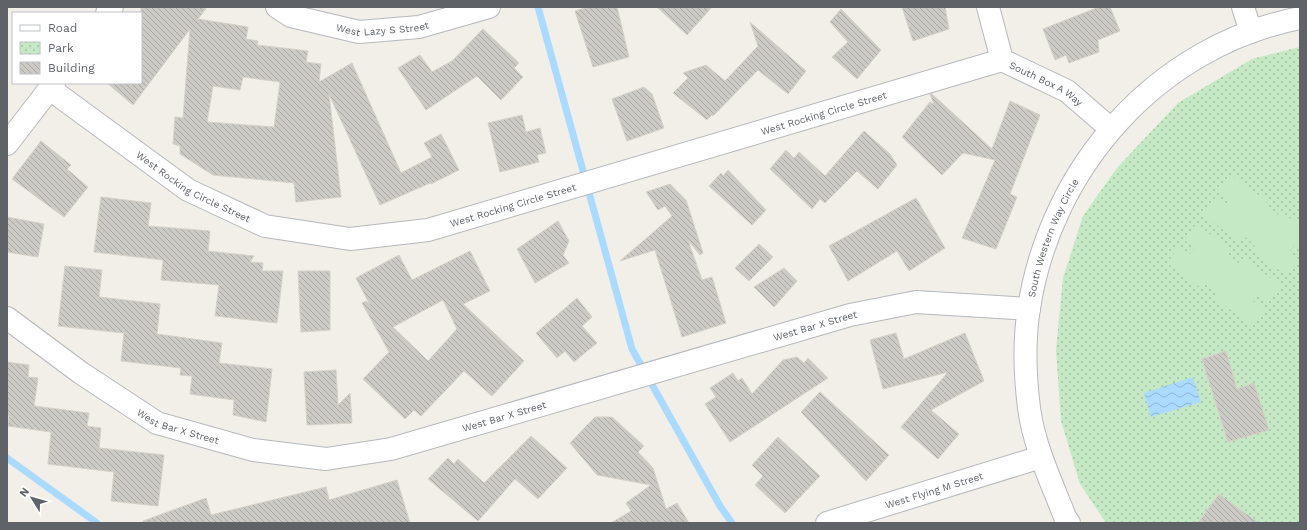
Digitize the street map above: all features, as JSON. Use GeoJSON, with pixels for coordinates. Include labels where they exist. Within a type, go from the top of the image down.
{"type":"FeatureCollection","features":[{"type":"Feature","properties":{"kind":"street","name":"West Lazy S Street"},"geometry":{"type":"LineString","coordinates":[[277,7],[291,16],[359,32],[419,27],[489,7]]}},
{"type":"Feature","properties":{"kind":"street","name":"South Box A Way"},"geometry":{"type":"LineString","coordinates":[[988,7],[1002,60],[1066,91],[1111,129]]}},
{"type":"Feature","properties":{"kind":"street"},"geometry":{"type":"LineString","coordinates":[[1243,7],[1251,32]]}},
{"type":"Feature","properties":{"kind":"street","name":"South Western Way Circle"},"geometry":{"type":"LineString","coordinates":[[1069,523],[1065,517],[1041,457],[1029,401],[1026,359],[1029,309],[1040,260],[1057,213],[1081,169],[1111,129],[1141,98],[1174,72],[1211,50],[1291,15]]}},
{"type":"Feature","properties":{"kind":"street","name":"West Rocking Circle Street"},"geometry":{"type":"LineString","coordinates":[[52,86],[188,190],[265,226],[350,239],[428,230],[1002,60]]}},
{"type":"Feature","properties":{"kind":"street"},"geometry":{"type":"LineString","coordinates":[[7,144],[52,86]]}},
{"type":"Feature","properties":{"kind":"street","name":"West Bar X Street"},"geometry":{"type":"LineString","coordinates":[[7,318],[81,373],[157,423],[253,450],[326,459],[391,449],[850,315],[916,302],[1029,309]]}},
{"type":"Feature","properties":{"kind":"street","name":"West Flying M Street"},"geometry":{"type":"LineString","coordinates":[[827,523],[1041,457]]}},
{"type":"Feature","properties":{"kind":"green space"},"geometry":{"type":"Polygon","coordinates":[[[1300,47],[1300,523],[1106,523],[1080,484],[1061,421],[1056,350],[1063,278],[1083,216],[1117,168],[1178,103],[1252,59],[1300,47]]]}},
{"type":"Feature","properties":{"kind":"green space"},"geometry":{"type":"Polygon","coordinates":[[[1231,175],[1267,201],[1263,207],[1277,216],[1280,211],[1300,225],[1300,251],[1293,246],[1289,252],[1299,260],[1287,276],[1252,251],[1255,245],[1242,235],[1238,240],[1203,215],[1215,198],[1226,205],[1230,199],[1220,191],[1231,175]]]}},
{"type":"Feature","properties":{"kind":"green space"},"geometry":{"type":"Polygon","coordinates":[[[1196,224],[1231,249],[1228,255],[1241,265],[1245,260],[1280,285],[1268,302],[1258,295],[1253,301],[1264,309],[1251,325],[1216,299],[1219,294],[1206,284],[1202,289],[1167,263],[1179,247],[1190,254],[1195,248],[1184,240],[1196,224]]]}},
{"type":"Feature","properties":{"kind":"water"},"geometry":{"type":"Polygon","coordinates":[[[1193,377],[1201,402],[1151,417],[1144,393],[1193,377]]]}},
{"type":"Feature","properties":{"kind":"building"},"geometry":{"type":"Polygon","coordinates":[[[141,7],[207,7],[198,19],[248,27],[246,39],[258,41],[257,45],[308,51],[306,62],[321,64],[319,82],[352,63],[401,173],[432,157],[424,143],[441,134],[459,170],[431,184],[430,183],[380,205],[329,94],[341,197],[296,202],[294,183],[213,175],[180,154],[180,146],[173,144],[175,117],[183,118],[190,29],[133,105],[108,84],[142,84],[141,7]],[[243,77],[240,90],[213,86],[207,122],[274,127],[280,82],[243,77]]]}},
{"type":"Feature","properties":{"kind":"building"},"geometry":{"type":"Polygon","coordinates":[[[588,7],[617,7],[629,57],[593,67],[575,11],[588,7]]]}},
{"type":"Feature","properties":{"kind":"building"},"geometry":{"type":"Polygon","coordinates":[[[657,7],[712,7],[687,35],[657,7]]]}},
{"type":"Feature","properties":{"kind":"building"},"geometry":{"type":"Polygon","coordinates":[[[902,7],[945,7],[949,29],[913,41],[902,7]]]}},
{"type":"Feature","properties":{"kind":"building"},"geometry":{"type":"Polygon","coordinates":[[[1099,7],[1110,7],[1120,31],[1098,40],[1099,52],[1069,63],[1066,55],[1055,60],[1043,29],[1099,7]]]}},
{"type":"Feature","properties":{"kind":"building"},"geometry":{"type":"Polygon","coordinates":[[[841,9],[881,50],[857,79],[832,57],[848,42],[830,22],[841,9]]]}},
{"type":"Feature","properties":{"kind":"building"},"geometry":{"type":"Polygon","coordinates":[[[750,22],[806,71],[788,94],[758,70],[713,116],[712,115],[707,120],[673,93],[688,78],[683,73],[706,65],[725,81],[758,46],[750,22]]]}},
{"type":"Feature","properties":{"kind":"building"},"geometry":{"type":"Polygon","coordinates":[[[483,29],[519,63],[514,68],[523,77],[501,100],[477,76],[426,110],[398,68],[420,55],[432,72],[452,61],[483,29]]]}},
{"type":"Feature","properties":{"kind":"building"},"geometry":{"type":"Polygon","coordinates":[[[644,87],[652,94],[664,128],[627,141],[612,99],[644,87]]]}},
{"type":"Feature","properties":{"kind":"building"},"geometry":{"type":"Polygon","coordinates":[[[930,94],[932,94],[992,149],[1010,101],[1040,115],[1010,194],[1017,197],[996,249],[962,238],[995,160],[963,153],[942,175],[902,137],[930,102],[934,105],[930,94]]]}},
{"type":"Feature","properties":{"kind":"building"},"geometry":{"type":"Polygon","coordinates":[[[522,115],[526,132],[540,128],[546,153],[537,155],[539,162],[500,172],[488,123],[522,115]]]}},
{"type":"Feature","properties":{"kind":"building"},"geometry":{"type":"Polygon","coordinates":[[[864,131],[890,154],[897,165],[878,189],[857,171],[825,203],[820,199],[812,209],[770,169],[786,150],[794,158],[799,152],[825,176],[864,131]]]}},
{"type":"Feature","properties":{"kind":"building"},"geometry":{"type":"Polygon","coordinates":[[[41,141],[71,165],[67,169],[88,187],[64,217],[12,179],[41,141]]]}},
{"type":"Feature","properties":{"kind":"building"},"geometry":{"type":"Polygon","coordinates":[[[728,170],[766,210],[752,225],[709,186],[721,173],[723,176],[728,170]]]}},
{"type":"Feature","properties":{"kind":"building"},"geometry":{"type":"Polygon","coordinates":[[[670,184],[686,200],[703,253],[700,255],[688,240],[702,280],[712,277],[726,323],[682,337],[655,250],[620,261],[672,216],[665,206],[658,210],[646,192],[670,184]]]}},
{"type":"Feature","properties":{"kind":"building"},"geometry":{"type":"Polygon","coordinates":[[[101,197],[151,203],[148,226],[210,231],[208,251],[254,256],[250,262],[263,263],[262,271],[283,271],[277,323],[215,316],[219,285],[161,280],[163,260],[94,252],[101,197]]]}},
{"type":"Feature","properties":{"kind":"building"},"geometry":{"type":"Polygon","coordinates":[[[916,198],[945,248],[909,271],[897,251],[848,281],[829,246],[916,198]]]}},
{"type":"Feature","properties":{"kind":"building"},"geometry":{"type":"Polygon","coordinates":[[[7,217],[44,224],[38,257],[7,252],[7,217]]]}},
{"type":"Feature","properties":{"kind":"building"},"geometry":{"type":"Polygon","coordinates":[[[558,221],[569,241],[563,255],[569,263],[535,283],[517,249],[558,221]]]}},
{"type":"Feature","properties":{"kind":"building"},"geometry":{"type":"Polygon","coordinates":[[[759,244],[773,257],[749,281],[735,268],[759,244]]]}},
{"type":"Feature","properties":{"kind":"building"},"geometry":{"type":"Polygon","coordinates":[[[470,251],[490,291],[463,304],[524,361],[492,396],[464,371],[421,416],[414,410],[405,419],[363,379],[389,352],[362,303],[366,301],[370,305],[356,278],[399,255],[412,280],[470,251]],[[443,300],[393,327],[428,361],[457,329],[443,300]]]}},
{"type":"Feature","properties":{"kind":"building"},"geometry":{"type":"Polygon","coordinates":[[[65,266],[102,270],[99,297],[160,304],[157,334],[222,343],[219,363],[272,369],[266,422],[233,415],[234,400],[190,394],[192,376],[180,375],[181,368],[121,361],[124,333],[58,326],[65,266]]]}},
{"type":"Feature","properties":{"kind":"building"},"geometry":{"type":"Polygon","coordinates":[[[784,268],[797,281],[774,307],[754,287],[784,268]]]}},
{"type":"Feature","properties":{"kind":"building"},"geometry":{"type":"Polygon","coordinates":[[[298,271],[330,271],[330,330],[301,332],[298,271]]]}},
{"type":"Feature","properties":{"kind":"building"},"geometry":{"type":"Polygon","coordinates":[[[577,298],[592,317],[582,326],[597,343],[574,362],[565,351],[557,358],[536,333],[577,298]]]}},
{"type":"Feature","properties":{"kind":"building"},"geometry":{"type":"Polygon","coordinates":[[[896,333],[904,359],[965,333],[984,381],[931,410],[959,434],[938,459],[901,427],[948,372],[883,389],[870,340],[896,333]]]}},
{"type":"Feature","properties":{"kind":"building"},"geometry":{"type":"Polygon","coordinates":[[[1226,351],[1237,389],[1254,383],[1269,430],[1228,442],[1202,359],[1226,351]]]}},
{"type":"Feature","properties":{"kind":"building"},"geometry":{"type":"Polygon","coordinates":[[[797,357],[804,363],[808,358],[828,378],[730,442],[705,404],[716,397],[710,388],[733,373],[738,381],[742,378],[752,394],[783,360],[797,357]]]}},
{"type":"Feature","properties":{"kind":"building"},"geometry":{"type":"Polygon","coordinates":[[[7,362],[29,365],[28,377],[38,378],[34,406],[89,413],[87,426],[101,428],[99,448],[164,455],[158,506],[111,501],[114,472],[48,464],[51,432],[8,426],[7,362]]]}},
{"type":"Feature","properties":{"kind":"building"},"geometry":{"type":"Polygon","coordinates":[[[336,370],[338,405],[350,393],[352,423],[307,425],[304,372],[336,370]]]}},
{"type":"Feature","properties":{"kind":"building"},"geometry":{"type":"Polygon","coordinates":[[[820,392],[889,455],[866,481],[801,412],[820,392]]]}},
{"type":"Feature","properties":{"kind":"building"},"geometry":{"type":"Polygon","coordinates":[[[595,417],[612,417],[644,446],[638,452],[653,468],[666,509],[677,503],[689,523],[611,523],[631,511],[626,503],[651,485],[597,475],[570,443],[595,417]]]}},
{"type":"Feature","properties":{"kind":"building"},"geometry":{"type":"Polygon","coordinates":[[[531,436],[567,468],[538,499],[515,479],[478,521],[428,479],[448,458],[454,464],[458,459],[484,483],[531,436]]]}},
{"type":"Feature","properties":{"kind":"building"},"geometry":{"type":"Polygon","coordinates":[[[778,437],[820,476],[785,513],[755,485],[763,476],[752,465],[778,437]]]}},
{"type":"Feature","properties":{"kind":"building"},"geometry":{"type":"Polygon","coordinates":[[[397,480],[410,523],[143,523],[143,521],[206,498],[211,515],[326,487],[329,500],[397,480]]]}},
{"type":"Feature","properties":{"kind":"building"},"geometry":{"type":"Polygon","coordinates":[[[1219,494],[1259,523],[1198,523],[1219,494]]]}},
{"type":"Feature","properties":{"kind":"waterway"},"geometry":{"type":"LineString","coordinates":[[538,7],[632,349],[720,506],[732,523]]}},
{"type":"Feature","properties":{"kind":"waterway"},"geometry":{"type":"LineString","coordinates":[[7,458],[97,523]]}}]}
